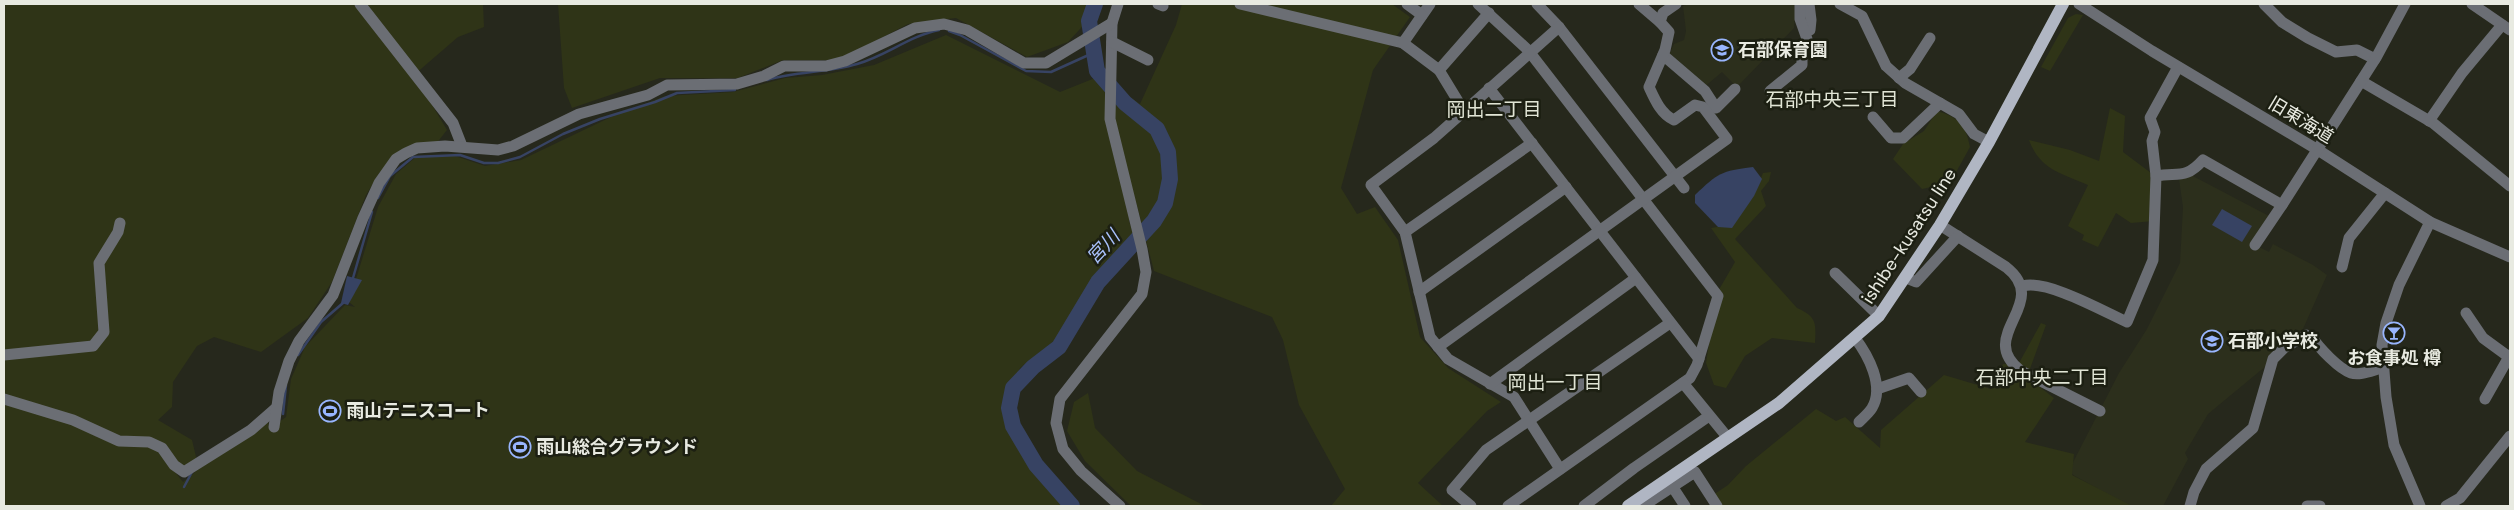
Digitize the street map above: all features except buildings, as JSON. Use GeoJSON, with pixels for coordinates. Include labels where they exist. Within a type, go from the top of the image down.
{"type":"FeatureCollection","features":[{"type":"Feature","properties":{"kind":"main road","name":"ishibe-kusatsu line"},"geometry":{"type":"LineString","coordinates":[[1628,506],[1670,483],[1728,438],[1779,403],[1879,316],[1906,278],[1989,142],[2063,4]]}},
{"type":"Feature","properties":{"kind":"street"},"geometry":{"type":"LineString","coordinates":[[360,4],[453,123],[462,146]]}},
{"type":"Feature","properties":{"kind":"street"},"geometry":{"type":"LineString","coordinates":[[1118,4],[1112,23],[1109,73],[1110,119],[1139,234],[1146,272],[1142,294],[1060,399],[1056,423],[1063,449],[1081,471],[1120,506]]}},
{"type":"Feature","properties":{"kind":"street"},"geometry":{"type":"LineString","coordinates":[[1240,4],[1403,42],[1439,70],[1464,111]]}},
{"type":"Feature","properties":{"kind":"street"},"geometry":{"type":"LineString","coordinates":[[1407,4],[1422,14]]}},
{"type":"Feature","properties":{"kind":"street"},"geometry":{"type":"LineString","coordinates":[[1403,42],[1430,4]]}},
{"type":"Feature","properties":{"kind":"street"},"geometry":{"type":"LineString","coordinates":[[1478,4],[1530,52],[1718,296],[1698,360],[1690,378],[1508,506]]}},
{"type":"Feature","properties":{"kind":"street"},"geometry":{"type":"LineString","coordinates":[[1537,4],[1559,27],[1684,188]]}},
{"type":"Feature","properties":{"kind":"street"},"geometry":{"type":"LineString","coordinates":[[1438,347],[1727,140],[1703,108],[1695,105],[1674,120],[1668,117],[1658,105],[1649,87],[1663,55],[1669,32],[1639,4]]}},
{"type":"Feature","properties":{"kind":"street"},"geometry":{"type":"LineString","coordinates":[[1660,22],[1663,13],[1676,4]]}},
{"type":"Feature","properties":{"kind":"street"},"geometry":{"type":"LineString","coordinates":[[1770,91],[1802,65],[1802,54],[1807,39],[1800,19],[1800,4]]}},
{"type":"Feature","properties":{"kind":"street"},"geometry":{"type":"LineString","coordinates":[[1809,4],[1810,30]]}},
{"type":"Feature","properties":{"kind":"street"},"geometry":{"type":"LineString","coordinates":[[1840,4],[1862,16],[1886,66],[1900,78],[1959,114],[1974,134],[1989,142]]}},
{"type":"Feature","properties":{"kind":"street","name":"旧東海道"},"geometry":{"type":"LineString","coordinates":[[2079,4],[2178,67],[2318,150],[2430,222],[2510,257]]}},
{"type":"Feature","properties":{"kind":"street"},"geometry":{"type":"LineString","coordinates":[[2264,4],[2282,22],[2336,52],[2357,50],[2375,59]]}},
{"type":"Feature","properties":{"kind":"street"},"geometry":{"type":"LineString","coordinates":[[2256,245],[2375,59],[2405,4]]}},
{"type":"Feature","properties":{"kind":"street"},"geometry":{"type":"LineString","coordinates":[[2429,121],[2462,73],[2506,28],[2472,4]]}},
{"type":"Feature","properties":{"kind":"street"},"geometry":{"type":"LineString","coordinates":[[1439,70],[1489,13]]}},
{"type":"Feature","properties":{"kind":"street"},"geometry":{"type":"LineString","coordinates":[[274,427],[275,409],[289,361],[300,341],[334,295],[370,201],[396,160],[417,148],[462,146],[488,150],[513,146],[579,114],[648,94],[667,85],[737,84],[764,76],[784,66],[826,66],[845,61],[915,28],[944,24],[967,30],[1024,63],[1046,62],[1112,23]]}},
{"type":"Feature","properties":{"kind":"street"},"geometry":{"type":"LineString","coordinates":[[1559,27],[1434,138],[1371,185],[1405,232],[1430,337],[1448,359],[1514,398],[1560,469]]}},
{"type":"Feature","properties":{"kind":"street"},"geometry":{"type":"LineString","coordinates":[[1900,78],[1910,69],[1930,38]]}},
{"type":"Feature","properties":{"kind":"street"},"geometry":{"type":"LineString","coordinates":[[1112,42],[1148,60]]}},
{"type":"Feature","properties":{"kind":"street"},"geometry":{"type":"LineString","coordinates":[[1663,55],[1705,91],[1716,108],[1735,89]]}},
{"type":"Feature","properties":{"kind":"street"},"geometry":{"type":"LineString","coordinates":[[2023,286],[2031,284],[2051,287],[2127,322],[2153,260],[2156,176],[2152,140],[2155,132],[2150,118],[2178,67]]}},
{"type":"Feature","properties":{"kind":"street"},"geometry":{"type":"LineString","coordinates":[[2361,81],[2429,121],[2507,183],[2510,170]]}},
{"type":"Feature","properties":{"kind":"street"},"geometry":{"type":"LineString","coordinates":[[1489,88],[1698,360]]}},
{"type":"Feature","properties":{"kind":"street"},"geometry":{"type":"LineString","coordinates":[[1873,117],[1891,138],[1903,138],[1940,103]]}},
{"type":"Feature","properties":{"kind":"street"},"geometry":{"type":"LineString","coordinates":[[1405,232],[1532,143]]}},
{"type":"Feature","properties":{"kind":"street"},"geometry":{"type":"LineString","coordinates":[[2156,176],[2180,176],[2194,170],[2203,160],[2282,205]]}},
{"type":"Feature","properties":{"kind":"street"},"geometry":{"type":"LineString","coordinates":[[1419,292],[1566,187]]}},
{"type":"Feature","properties":{"kind":"street"},"geometry":{"type":"LineString","coordinates":[[2342,268],[2349,238],[2385,193]]}},
{"type":"Feature","properties":{"kind":"street"},"geometry":{"type":"LineString","coordinates":[[2420,506],[2394,445],[2382,368],[2382,345],[2386,323],[2399,285],[2430,222]]}},
{"type":"Feature","properties":{"kind":"street"},"geometry":{"type":"LineString","coordinates":[[4,355],[93,346],[104,332],[99,262],[118,232],[120,224]]}},
{"type":"Feature","properties":{"kind":"street"},"geometry":{"type":"LineString","coordinates":[[1940,224],[2006,267],[2016,275],[2023,286],[2019,308],[2007,334],[2005,345],[2010,362],[2021,371],[2100,411]]}},
{"type":"Feature","properties":{"kind":"street"},"geometry":{"type":"LineString","coordinates":[[1906,278],[1916,282],[1958,236]]}},
{"type":"Feature","properties":{"kind":"street"},"geometry":{"type":"LineString","coordinates":[[1835,273],[1879,316]]}},
{"type":"Feature","properties":{"kind":"street"},"geometry":{"type":"LineString","coordinates":[[1490,384],[1636,278]]}},
{"type":"Feature","properties":{"kind":"street"},"geometry":{"type":"LineString","coordinates":[[2466,313],[2483,338],[2509,356],[2485,399]]}},
{"type":"Feature","properties":{"kind":"street"},"geometry":{"type":"LineString","coordinates":[[1471,506],[1452,490],[1486,450],[1670,323]]}},
{"type":"Feature","properties":{"kind":"street"},"geometry":{"type":"LineString","coordinates":[[2190,506],[2194,492],[2206,469],[2253,428],[2273,359],[2284,348],[2306,335],[2312,337],[2319,348],[2350,373],[2359,374],[2382,368]]}},
{"type":"Feature","properties":{"kind":"street"},"geometry":{"type":"LineString","coordinates":[[1855,338],[1864,350],[1878,389],[1873,407],[1859,422]]}},
{"type":"Feature","properties":{"kind":"street"},"geometry":{"type":"LineString","coordinates":[[1878,389],[1909,378],[1921,392]]}},
{"type":"Feature","properties":{"kind":"street"},"geometry":{"type":"LineString","coordinates":[[1682,383],[1728,438]]}},
{"type":"Feature","properties":{"kind":"street"},"geometry":{"type":"LineString","coordinates":[[4,399],[73,420],[119,441],[150,442],[162,448],[174,465],[184,472],[250,430],[275,409]]}},
{"type":"Feature","properties":{"kind":"street"},"geometry":{"type":"LineString","coordinates":[[1584,506],[1634,468],[1709,416]]}},
{"type":"Feature","properties":{"kind":"street"},"geometry":{"type":"LineString","coordinates":[[2446,506],[2460,498],[2506,451],[2510,436]]}},
{"type":"Feature","properties":{"kind":"street"},"geometry":{"type":"LineString","coordinates":[[1643,506],[1670,483],[1695,472],[1717,506]]}},
{"type":"Feature","properties":{"kind":"street"},"geometry":{"type":"LineString","coordinates":[[1670,483],[1685,506]]}},
{"type":"Feature","properties":{"kind":"street"},"geometry":{"type":"LineString","coordinates":[[2307,506],[2320,506]]}},
{"type":"Feature","properties":{"kind":"shaded area"},"geometry":{"type":"Polygon","coordinates":[[[4,4],[483,4],[484,27],[458,37],[414,75],[447,130],[436,144],[380,172],[366,195],[332,282],[308,318],[261,352],[214,337],[197,346],[173,382],[172,407],[158,420],[192,440],[197,461],[183,469],[167,462],[183,482],[207,462],[268,420],[269,429],[286,417],[291,379],[305,347],[345,305],[355,307],[349,302],[378,207],[396,174],[417,156],[455,156],[485,166],[521,160],[611,117],[665,96],[733,92],[785,78],[822,75],[874,65],[946,35],[1060,92],[1100,76],[1140,104],[1176,25],[1182,4],[1392,4],[1410,17],[1373,70],[1341,188],[1357,214],[1375,207],[1398,240],[1420,337],[1448,368],[1501,402],[1487,411],[1418,483],[1443,506],[1331,506],[1345,489],[1299,405],[1283,340],[1272,317],[1154,271],[1136,202],[1129,221],[1134,236],[1054,341],[1020,368],[1005,407],[1011,429],[1079,506],[4,506],[4,4]]]}},
{"type":"Feature","properties":{"kind":"shaded area"},"geometry":{"type":"Polygon","coordinates":[[[558,4],[1103,4],[1068,42],[1027,57],[956,18],[908,24],[839,60],[783,60],[738,78],[660,78],[572,108],[564,88],[558,4]]]}},
{"type":"Feature","properties":{"kind":"shaded area","name":"石部保育園"},"geometry":{"type":"Polygon","coordinates":[[[1688,4],[1796,4],[1794,28],[1737,87],[1722,72],[1703,88],[1669,55],[1674,44],[1684,40],[1686,31],[1683,6],[1688,4]]]}},
{"type":"Feature","properties":{"kind":"shaded area"},"geometry":{"type":"Polygon","coordinates":[[[2076,14],[2083,15],[2050,71],[2041,67],[2068,18],[2076,14]]]}},
{"type":"Feature","properties":{"kind":"shaded area"},"geometry":{"type":"Polygon","coordinates":[[[2110,108],[2125,116],[2123,152],[2151,173],[2154,221],[2131,223],[2116,213],[2098,247],[2082,240],[2084,235],[2068,226],[2088,185],[2060,173],[2045,164],[2039,158],[2029,140],[2070,150],[2099,161],[2110,108]]]}},
{"type":"Feature","properties":{"kind":"shaded area"},"geometry":{"type":"Polygon","coordinates":[[[1937,111],[1956,119],[1960,123],[1966,133],[1970,147],[1950,183],[1922,189],[1893,159],[1903,144],[1924,131],[1937,111]]]}},
{"type":"Feature","properties":{"kind":"shaded area"},"geometry":{"type":"Polygon","coordinates":[[[1771,172],[1769,181],[1761,191],[1766,206],[1735,239],[1797,308],[1812,318],[1815,326],[1815,343],[1772,338],[1745,356],[1726,388],[1714,385],[1706,363],[1717,293],[1735,262],[1711,228],[1722,226],[1752,199],[1763,173],[1771,172]]]}},
{"type":"Feature","properties":{"kind":"shaded area","name":"石部小学校"},"geometry":{"type":"Polygon","coordinates":[[[2191,175],[2269,216],[2253,244],[2269,252],[2273,244],[2313,265],[2327,275],[2303,329],[2277,347],[2266,366],[2208,414],[2185,453],[2188,459],[2163,506],[2128,506],[2068,472],[2119,373],[2147,329],[2180,263],[2183,207],[2179,179],[2191,175]]]}},
{"type":"Feature","properties":{"kind":"shaded area"},"geometry":{"type":"Polygon","coordinates":[[[2041,323],[2046,325],[2027,377],[2054,398],[2025,442],[2074,454],[2072,475],[2132,506],[1719,506],[1713,495],[1728,485],[1746,466],[1816,409],[1836,421],[1845,417],[1880,448],[1881,430],[1944,375],[1991,389],[2003,364],[2019,363],[2041,323]]]}},
{"type":"Feature","properties":{"kind":"shaded area"},"geometry":{"type":"Polygon","coordinates":[[[1088,393],[1095,428],[1137,471],[1205,506],[1131,506],[1085,461],[1067,431],[1074,402],[1088,393]]]}},
{"type":"Feature","properties":{"kind":"water"},"geometry":{"type":"Polygon","coordinates":[[[1753,167],[1762,179],[1754,196],[1732,228],[1718,227],[1695,203],[1695,195],[1721,174],[1753,167]]]}},
{"type":"Feature","properties":{"kind":"water"},"geometry":{"type":"Polygon","coordinates":[[[2222,209],[2252,226],[2242,242],[2212,225],[2222,209]]]}},
{"type":"Feature","properties":{"kind":"water"},"geometry":{"type":"Polygon","coordinates":[[[347,276],[362,280],[348,305],[341,303],[347,276]]]}},
{"type":"Feature","properties":{"kind":"waterway","name":"宮川"},"geometry":{"type":"LineString","coordinates":[[1072,506],[1036,465],[1013,426],[1009,408],[1013,388],[1033,367],[1059,347],[1098,282],[1154,221],[1165,203],[1170,179],[1168,152],[1157,129],[1125,103],[1097,71],[1089,21],[1095,4]]}},
{"type":"Feature","properties":{"kind":"waterway"},"geometry":{"type":"LineString","coordinates":[[767,80],[857,64],[918,37],[939,30]]}},
{"type":"Feature","properties":{"kind":"waterway"},"geometry":{"type":"LineString","coordinates":[[949,31],[960,35],[1026,71],[1051,72],[1093,53]]}},
{"type":"Feature","properties":{"kind":"waterway"},"geometry":{"type":"LineString","coordinates":[[378,198],[390,176],[413,157],[460,155],[484,163],[498,163],[520,157],[563,134],[600,119],[677,93],[735,90]]}},
{"type":"Feature","properties":{"kind":"waterway"},"geometry":{"type":"LineString","coordinates":[[353,278],[372,212]]}},
{"type":"Feature","properties":{"kind":"waterway"},"geometry":{"type":"LineString","coordinates":[[298,355],[321,322],[343,303]]}},
{"type":"Feature","properties":{"kind":"waterway"},"geometry":{"type":"LineString","coordinates":[[283,414],[286,385]]}},
{"type":"Feature","properties":{"kind":"waterway"},"geometry":{"type":"LineString","coordinates":[[184,487],[192,472]]}},
{"type":"Feature","properties":{"kind":"place","name":"石部保育園"},"geometry":{"type":"Point","coordinates":[1722,50]}},
{"type":"Feature","properties":{"kind":"place","name":"お食事処 樽"},"geometry":{"type":"Point","coordinates":[2394,333]}},
{"type":"Feature","properties":{"kind":"place","name":"石部小学校"},"geometry":{"type":"Point","coordinates":[2212,341]}},
{"type":"Feature","properties":{"kind":"place","name":"雨山テニスコート"},"geometry":{"type":"Point","coordinates":[330,411]}},
{"type":"Feature","properties":{"kind":"place","name":"雨山総合グラウンド"},"geometry":{"type":"Point","coordinates":[520,447]}},
{"type":"Feature","properties":{"kind":"district","name":"石部中央三丁目"},"geometry":{"type":"Point","coordinates":[1832,99]}},
{"type":"Feature","properties":{"kind":"district","name":"岡出二丁目"},"geometry":{"type":"Point","coordinates":[1494,109]}},
{"type":"Feature","properties":{"kind":"district","name":"石部中央二丁目"},"geometry":{"type":"Point","coordinates":[2042,377]}},
{"type":"Feature","properties":{"kind":"district","name":"岡出一丁目"},"geometry":{"type":"Point","coordinates":[1555,382]}}]}
